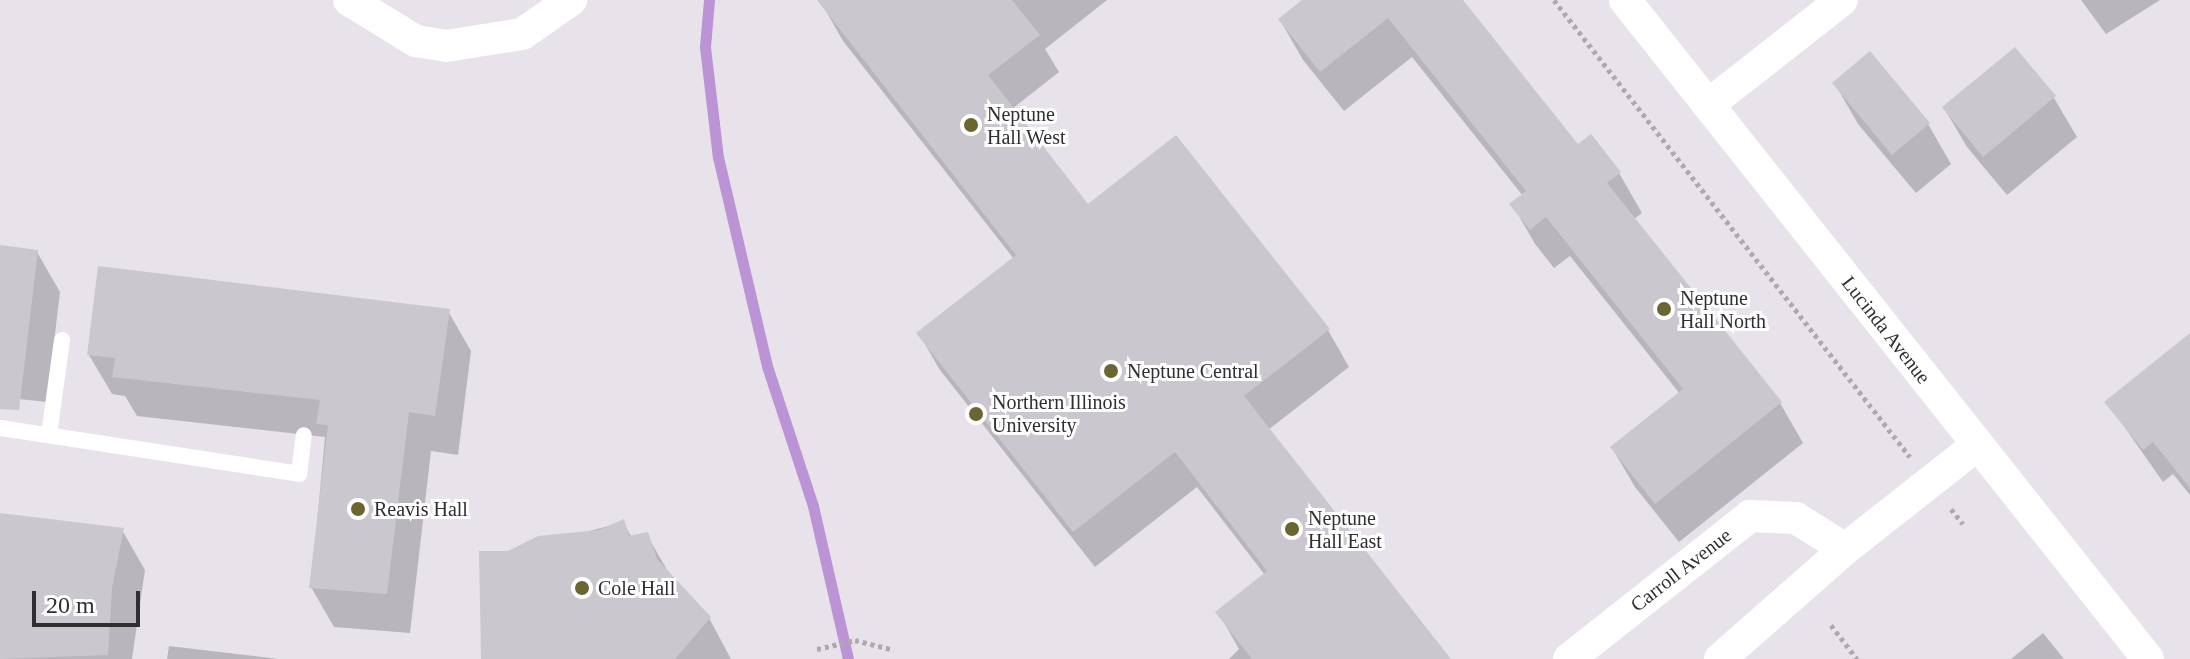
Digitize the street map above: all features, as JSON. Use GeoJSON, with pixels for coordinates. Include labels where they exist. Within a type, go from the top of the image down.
{"type":"FeatureCollection","features":[{"type":"Feature","properties":{"kind":"street"},"geometry":{"type":"LineString","coordinates":[[349,0],[416,41],[446,46],[522,34],[571,0]]}},
{"type":"Feature","properties":{"kind":"street","name":"Lucinda Avenue"},"geometry":{"type":"LineString","coordinates":[[1625,0],[2148,659]]}},
{"type":"Feature","properties":{"kind":"street"},"geometry":{"type":"LineString","coordinates":[[1708,105],[1842,0]]}},
{"type":"Feature","properties":{"kind":"street"},"geometry":{"type":"LineString","coordinates":[[1720,659],[1845,549],[1977,445]]}},
{"type":"Feature","properties":{"kind":"street","name":"Carroll Avenue"},"geometry":{"type":"LineString","coordinates":[[1569,659],[1750,516],[1796,518],[1845,549]]}},
{"type":"Feature","properties":{"kind":"lane"},"geometry":{"type":"LineString","coordinates":[[49,435],[62,340]]}},
{"type":"Feature","properties":{"kind":"lane"},"geometry":{"type":"LineString","coordinates":[[0,428],[299,474],[304,435]]}},
{"type":"Feature","properties":{"kind":"path"},"geometry":{"type":"LineString","coordinates":[[1554,0],[1889,428]]}},
{"type":"Feature","properties":{"kind":"path"},"geometry":{"type":"LineString","coordinates":[[1831,625],[1857,659]]}},
{"type":"Feature","properties":{"kind":"path"},"geometry":{"type":"LineString","coordinates":[[817,649],[855,640],[894,650]]}},
{"type":"Feature","properties":{"kind":"building"},"geometry":{"type":"Polygon","coordinates":[[[817,0],[1012,0],[1040,35],[988,75],[1088,204],[1176,135],[1330,329],[1244,396],[1451,659],[1252,659],[1215,612],[1267,571],[1175,452],[1073,532],[916,333],[1016,255],[817,0]]]}},
{"type":"Feature","properties":{"kind":"building","name":"Neptune Hall North"},"geometry":{"type":"Polygon","coordinates":[[[1302,0],[1463,0],[1578,144],[1591,134],[1621,172],[1607,183],[1782,402],[1655,504],[1610,447],[1683,389],[1546,217],[1530,230],[1509,204],[1526,191],[1388,18],[1320,72],[1278,19],[1302,0]]]}},
{"type":"Feature","properties":{"kind":"building"},"geometry":{"type":"Polygon","coordinates":[[[2015,47],[2056,96],[1983,157],[1942,107],[2015,47]]]}},
{"type":"Feature","properties":{"kind":"building"},"geometry":{"type":"Polygon","coordinates":[[[1870,51],[1930,123],[1892,155],[1832,83],[1870,51]]]}},
{"type":"Feature","properties":{"kind":"building"},"geometry":{"type":"Polygon","coordinates":[[[0,245],[38,250],[19,410],[0,409],[0,245]]]}},
{"type":"Feature","properties":{"kind":"building","name":"Reavis Hall"},"geometry":{"type":"Polygon","coordinates":[[[98,266],[450,309],[435,416],[409,412],[387,594],[309,588],[328,425],[316,424],[320,400],[112,377],[115,358],[87,355],[98,266]]]}},
{"type":"Feature","properties":{"kind":"building"},"geometry":{"type":"Polygon","coordinates":[[[2190,333],[2190,488],[2153,442],[2143,450],[2104,402],[2190,333]]]}},
{"type":"Feature","properties":{"kind":"building"},"geometry":{"type":"Polygon","coordinates":[[[0,513],[124,528],[112,588],[108,655],[0,659],[0,513]]]}},
{"type":"Feature","properties":{"kind":"building","name":"Cole Hall"},"geometry":{"type":"Polygon","coordinates":[[[624,519],[629,536],[648,532],[657,559],[711,617],[675,659],[481,659],[479,551],[508,551],[538,536],[599,530],[624,519]]]}},
{"type":"Feature","properties":{"kind":"waterway"},"geometry":{"type":"LineString","coordinates":[[709,0],[705,47],[718,157],[767,366],[813,506],[848,659]]}},
{"type":"Feature","properties":{"kind":"place","name":"Neptune Hall West"},"geometry":{"type":"Point","coordinates":[971,125]}},
{"type":"Feature","properties":{"kind":"place","name":"Neptune Hall North"},"geometry":{"type":"Point","coordinates":[1664,309]}},
{"type":"Feature","properties":{"kind":"place","name":"Neptune Central"},"geometry":{"type":"Point","coordinates":[1111,371]}},
{"type":"Feature","properties":{"kind":"place","name":"Northern Illinois University"},"geometry":{"type":"Point","coordinates":[976,414]}},
{"type":"Feature","properties":{"kind":"place","name":"Reavis Hall"},"geometry":{"type":"Point","coordinates":[358,509]}},
{"type":"Feature","properties":{"kind":"place","name":"Neptune Hall East"},"geometry":{"type":"Point","coordinates":[1292,529]}},
{"type":"Feature","properties":{"kind":"place","name":"Cole Hall"},"geometry":{"type":"Point","coordinates":[582,588]}}]}
